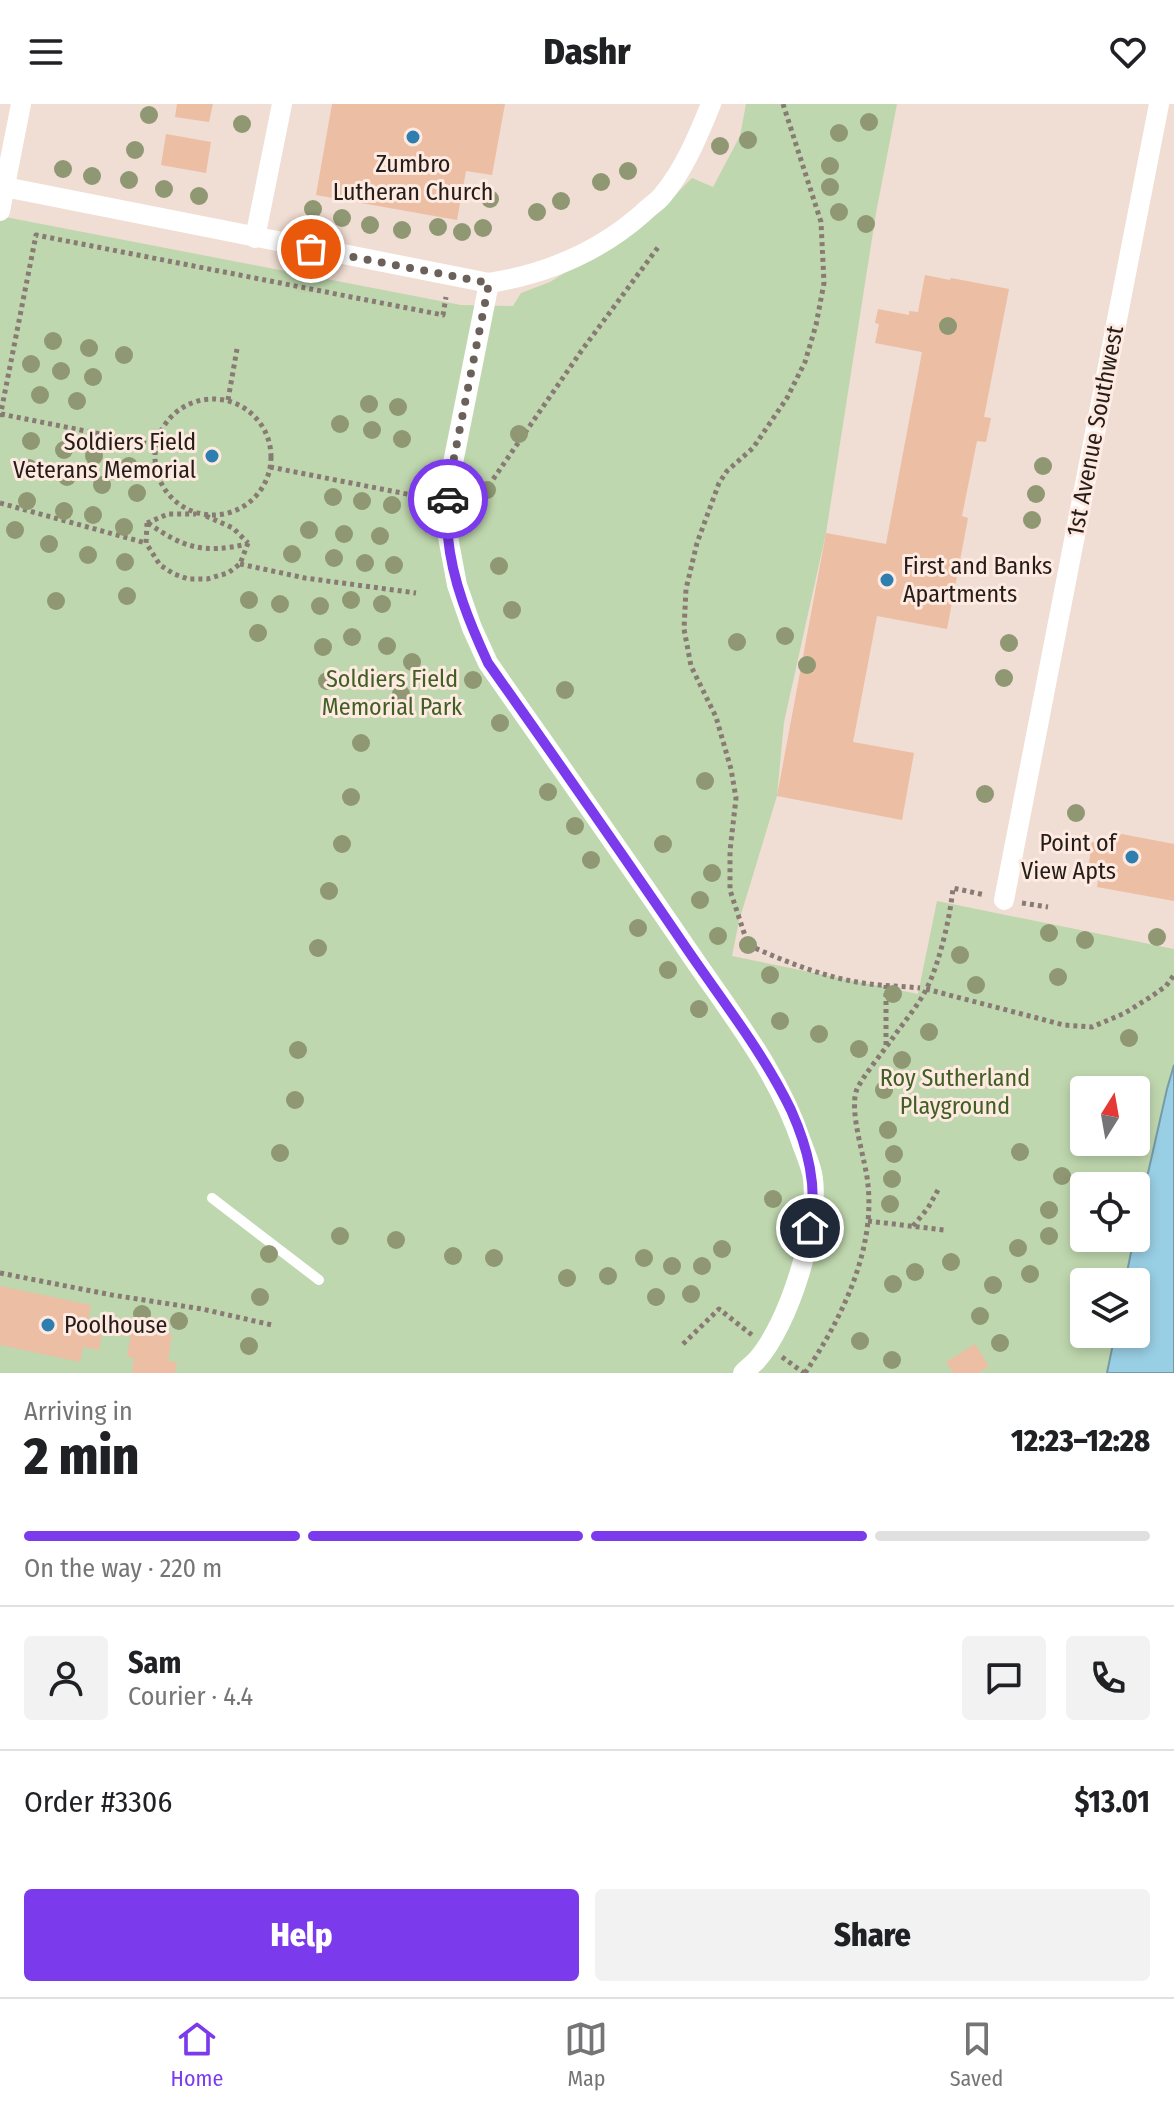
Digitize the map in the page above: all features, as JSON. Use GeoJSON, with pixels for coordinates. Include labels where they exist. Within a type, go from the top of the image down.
{"type":"FeatureCollection","features":[{"type":"Feature","properties":{"kind":"street"},"geometry":{"type":"LineString","coordinates":[[0,211],[2,186],[21,104]]}},
{"type":"Feature","properties":{"kind":"street"},"geometry":{"type":"LineString","coordinates":[[255,238],[282,104]]}},
{"type":"Feature","properties":{"kind":"street"},"geometry":{"type":"LineString","coordinates":[[2,186],[489,283],[519,278],[561,265],[596,247],[632,222],[661,197],[684,164],[711,104]]}},
{"type":"Feature","properties":{"kind":"street","name":"1st Avenue Southwest"},"geometry":{"type":"LineString","coordinates":[[1004,900],[1159,104]]}},
{"type":"Feature","properties":{"kind":"street"},"geometry":{"type":"LineString","coordinates":[[489,283],[448,488],[448,537],[457,585],[472,628],[488,663],[765,1063],[792,1113],[813,1177],[814,1209],[788,1305],[773,1336],[757,1360],[743,1373]]}},
{"type":"Feature","properties":{"kind":"lane"},"geometry":{"type":"LineString","coordinates":[[212,1198],[319,1280]]}},
{"type":"Feature","properties":{"kind":"path"},"geometry":{"type":"LineString","coordinates":[[783,104],[821,222],[824,283],[805,362],[787,398],[753,448],[727,471],[719,483],[697,543],[686,589],[684,629],[691,666],[716,717],[731,769],[736,798],[730,851],[730,890],[748,945],[833,977],[923,989],[1064,1025],[1092,1027],[1125,1013],[1152,996],[1166,986],[1174,975]]}},
{"type":"Feature","properties":{"kind":"path"},"geometry":{"type":"LineString","coordinates":[[155,445],[1,416],[36,235],[443,315]]}},
{"type":"Feature","properties":{"kind":"path"},"geometry":{"type":"LineString","coordinates":[[270,467],[474,507],[582,350],[659,246]]}},
{"type":"Feature","properties":{"kind":"path"},"geometry":{"type":"LineString","coordinates":[[228,400],[237,349]]}},
{"type":"Feature","properties":{"kind":"path"},"geometry":{"type":"LineString","coordinates":[[147,523],[168,514],[202,514],[221,514],[241,508],[265,484],[271,450],[264,428],[253,415],[228,400],[209,398],[190,403],[173,414],[163,425],[155,445],[155,466],[160,483],[174,500],[187,509],[202,514],[233,528],[248,543]]}},
{"type":"Feature","properties":{"kind":"path"},"geometry":{"type":"LineString","coordinates":[[0,503],[146,543]]}},
{"type":"Feature","properties":{"kind":"path"},"geometry":{"type":"LineString","coordinates":[[0,514],[9,506]]}},
{"type":"Feature","properties":{"kind":"path"},"geometry":{"type":"LineString","coordinates":[[147,523],[146,543],[160,565],[188,579],[207,579],[228,573],[240,564],[248,543]]}},
{"type":"Feature","properties":{"kind":"path"},"geometry":{"type":"LineString","coordinates":[[147,523],[172,540],[196,548],[226,548],[248,543]]}},
{"type":"Feature","properties":{"kind":"path"},"geometry":{"type":"LineString","coordinates":[[240,564],[305,578],[416,593]]}},
{"type":"Feature","properties":{"kind":"path"},"geometry":{"type":"LineString","coordinates":[[805,1373],[827,1341],[845,1305],[860,1261],[868,1221],[869,1187],[855,1115],[856,1090],[923,989],[940,949],[953,888],[1004,900]]}},
{"type":"Feature","properties":{"kind":"path"},"geometry":{"type":"LineString","coordinates":[[886,985],[886,1047]]}},
{"type":"Feature","properties":{"kind":"path"},"geometry":{"type":"LineString","coordinates":[[912,1227],[938,1190]]}},
{"type":"Feature","properties":{"kind":"path"},"geometry":{"type":"LineString","coordinates":[[868,1221],[944,1230]]}},
{"type":"Feature","properties":{"kind":"path"},"geometry":{"type":"LineString","coordinates":[[0,1273],[202,1309],[272,1325]]}},
{"type":"Feature","properties":{"kind":"path"},"geometry":{"type":"LineString","coordinates":[[683,1344],[719,1309]]}},
{"type":"Feature","properties":{"kind":"green space","name":"Soldiers Field Memorial Park"},"geometry":{"type":"Polygon","coordinates":[[[746,104],[897,104],[876,213],[826,533],[784,722],[777,796],[739,921],[732,956],[918,994],[937,901],[1174,949],[1174,1373],[0,1373],[0,216],[461,305],[513,306],[521,293],[550,282],[571,269],[671,199],[692,178],[713,187],[740,136],[746,104]]]}},
{"type":"Feature","properties":{"kind":"water"},"geometry":{"type":"Polygon","coordinates":[[[1174,1065],[1174,1373],[1107,1373],[1112,1348],[1150,1348],[1150,1268],[1128,1268],[1131,1252],[1150,1252],[1148,1172],[1174,1065]]]}},
{"type":"Feature","properties":{"kind":"building"},"geometry":{"type":"Polygon","coordinates":[[[177,104],[213,104],[209,122],[175,117],[177,104]]]}},
{"type":"Feature","properties":{"kind":"building","name":"Zumbro Lutheran Church"},"geometry":{"type":"Polygon","coordinates":[[[332,104],[505,104],[492,175],[466,171],[457,220],[316,195],[332,104]]]}},
{"type":"Feature","properties":{"kind":"building"},"geometry":{"type":"Polygon","coordinates":[[[166,134],[211,142],[206,173],[161,165],[166,134]]]}},
{"type":"Feature","properties":{"kind":"building","name":"First and Banks Apartments"},"geometry":{"type":"Polygon","coordinates":[[[925,275],[1009,289],[984,417],[991,418],[986,442],[977,441],[962,516],[968,518],[947,629],[877,616],[853,742],[914,753],[902,820],[777,796],[826,533],[886,544],[922,352],[875,343],[879,324],[875,323],[878,309],[909,315],[909,311],[918,312],[925,275]]]}},
{"type":"Feature","properties":{"kind":"building","name":"Point of View Apts"},"geometry":{"type":"Polygon","coordinates":[[[1111,832],[1174,844],[1174,901],[1097,887],[1100,871],[1088,869],[1092,842],[1109,846],[1111,832]]]}},
{"type":"Feature","properties":{"kind":"building","name":"Poolhouse"},"geometry":{"type":"Polygon","coordinates":[[[0,1286],[91,1305],[88,1323],[103,1326],[99,1350],[83,1347],[80,1362],[0,1345],[0,1286]]]}},
{"type":"Feature","properties":{"kind":"building"},"geometry":{"type":"Polygon","coordinates":[[[132,1327],[172,1334],[168,1361],[177,1362],[175,1373],[132,1373],[134,1358],[127,1357],[132,1327]]]}},
{"type":"Feature","properties":{"kind":"building"},"geometry":{"type":"Polygon","coordinates":[[[975,1344],[989,1366],[979,1373],[953,1373],[946,1362],[975,1344]]]}},
{"type":"Feature","properties":{"kind":"way so far"},"geometry":{"type":"LineString","coordinates":[[311,249],[489,283],[448,499]]}},
{"type":"Feature","properties":{"kind":"place","name":"Zumbro Lutheran Church"},"geometry":{"type":"Point","coordinates":[413,137]}},
{"type":"Feature","properties":{"kind":"place","name":"Soldiers Field Veterans Memorial"},"geometry":{"type":"Point","coordinates":[212,456]}},
{"type":"Feature","properties":{"kind":"place","name":"First and Banks Apartments"},"geometry":{"type":"Point","coordinates":[887,580]}},
{"type":"Feature","properties":{"kind":"place","name":"Point of View Apts"},"geometry":{"type":"Point","coordinates":[1132,857]}},
{"type":"Feature","properties":{"kind":"place","name":"Poolhouse"},"geometry":{"type":"Point","coordinates":[48,1325]}},
{"type":"Feature","properties":{"kind":"route"},"geometry":{"type":"LineString","coordinates":[[448,499],[448,537],[457,585],[488,663],[772,1074],[792,1113],[813,1177],[814,1209],[810,1228]]}},
{"type":"Feature","properties":{"kind":"park label","name":"Roy Sutherland Playground"},"geometry":{"type":"Point","coordinates":[955,1092]}}]}
